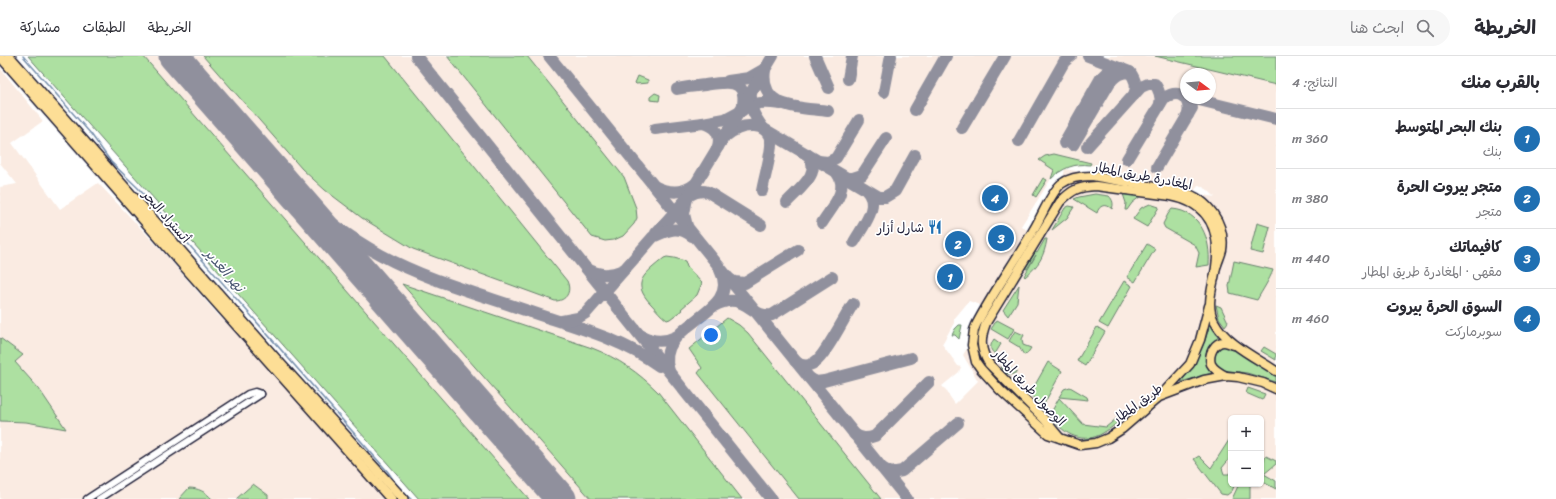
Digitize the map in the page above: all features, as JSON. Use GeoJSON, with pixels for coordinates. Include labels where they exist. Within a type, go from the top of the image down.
{"type":"FeatureCollection","features":[{"type":"Feature","properties":{"kind":"highway","name":"أتستراد البحر"},"geometry":{"type":"LineString","coordinates":[[0,56],[391,499]]}},
{"type":"Feature","properties":{"kind":"highway","name":"أتستراد البحر"},"geometry":{"type":"LineString","coordinates":[[9,56],[276,359],[402,499]]}},
{"type":"Feature","properties":{"kind":"main road","name":"المغادرة طريق المطار"},"geometry":{"type":"LineString","coordinates":[[1060,438],[1048,434],[1000,390],[981,369],[973,354],[972,338],[979,319],[1035,228],[1055,191],[1061,184],[1077,176],[1092,176],[1183,192],[1195,197],[1216,216],[1220,227],[1222,249],[1216,265]]}},
{"type":"Feature","properties":{"kind":"main road","name":"الوصول طريق المطار"},"geometry":{"type":"LineString","coordinates":[[1060,438],[1045,420],[989,364],[983,354],[981,344],[986,323],[1060,202],[1075,189],[1084,186],[1106,187],[1183,198],[1191,201],[1203,211],[1214,227],[1216,241],[1216,265]]}},
{"type":"Feature","properties":{"kind":"main road"},"geometry":{"type":"LineString","coordinates":[[1195,197],[1209,197]]}},
{"type":"Feature","properties":{"kind":"main road"},"geometry":{"type":"LineString","coordinates":[[1159,397],[1190,364],[1200,340],[1210,301],[1216,265]]}},
{"type":"Feature","properties":{"kind":"main road"},"geometry":{"type":"LineString","coordinates":[[1210,301],[1214,321],[1227,336],[1240,348],[1276,370]]}},
{"type":"Feature","properties":{"kind":"main road"},"geometry":{"type":"LineString","coordinates":[[1226,376],[1218,372],[1211,364],[1210,356],[1212,350],[1216,345],[1223,342],[1240,348]]}},
{"type":"Feature","properties":{"kind":"main road","name":"طريق المطار"},"geometry":{"type":"LineString","coordinates":[[1060,438],[1066,442],[1080,445],[1096,443],[1108,438],[1122,429],[1159,397],[1204,380],[1226,376],[1256,382],[1276,390]]}},
{"type":"Feature","properties":{"kind":"street"},"geometry":{"type":"LineString","coordinates":[[98,499],[154,459],[216,418],[261,394],[252,392],[224,413]]}},
{"type":"Feature","properties":{"kind":"street"},"geometry":{"type":"LineString","coordinates":[[87,499],[154,459]]}},
{"type":"Feature","properties":{"kind":"shaded area"},"geometry":{"type":"Polygon","coordinates":[[[32,56],[1276,56],[1276,499],[419,499],[32,56]],[[1086,164],[1069,167],[1058,172],[1051,179],[1021,226],[1027,230],[982,306],[969,301],[954,319],[954,323],[942,344],[958,366],[961,367],[959,372],[942,386],[955,404],[978,381],[963,355],[1061,188],[1065,169],[1215,197],[1208,190],[1199,185],[1194,191],[1086,164]]]}},
{"type":"Feature","properties":{"kind":"shaded area"},"geometry":{"type":"Polygon","coordinates":[[[0,68],[43,121],[12,143],[60,209],[98,183],[163,252],[218,315],[271,365],[387,499],[268,499],[268,495],[253,484],[236,499],[212,499],[209,495],[196,488],[189,488],[179,499],[0,499],[0,421],[26,422],[65,429],[39,389],[15,362],[23,355],[0,338],[0,187],[17,184],[0,163],[0,68]]]}},
{"type":"Feature","properties":{"kind":"green space"},"geometry":{"type":"Polygon","coordinates":[[[28,56],[143,56],[529,499],[419,499],[28,56]]]}},
{"type":"Feature","properties":{"kind":"green space"},"geometry":{"type":"Polygon","coordinates":[[[203,56],[385,56],[567,281],[569,289],[567,295],[559,301],[555,301],[413,249],[362,218],[325,190],[302,169],[203,56]]]}},
{"type":"Feature","properties":{"kind":"green space"},"geometry":{"type":"Polygon","coordinates":[[[447,56],[527,56],[624,177],[636,208],[637,218],[634,224],[623,236],[614,240],[605,241],[592,237],[447,56]]]}},
{"type":"Feature","properties":{"kind":"green space"},"geometry":{"type":"Polygon","coordinates":[[[1155,56],[1276,56],[1276,85],[1216,71],[1216,68],[1205,68],[1155,56]]]}},
{"type":"Feature","properties":{"kind":"green space"},"geometry":{"type":"Polygon","coordinates":[[[638,76],[648,80],[648,83],[636,84],[635,83],[638,76]]]}},
{"type":"Feature","properties":{"kind":"green space"},"geometry":{"type":"Polygon","coordinates":[[[655,93],[660,95],[659,101],[650,100],[650,97],[655,93]]]}},
{"type":"Feature","properties":{"kind":"green space"},"geometry":{"type":"Polygon","coordinates":[[[1054,154],[1091,163],[1090,165],[1079,165],[1064,169],[1051,179],[1054,170],[1039,160],[1045,156],[1054,154]]]}},
{"type":"Feature","properties":{"kind":"green space"},"geometry":{"type":"Polygon","coordinates":[[[1043,178],[1047,180],[1036,197],[1033,195],[1043,178]]]}},
{"type":"Feature","properties":{"kind":"green space"},"geometry":{"type":"Polygon","coordinates":[[[1095,194],[1109,196],[1113,202],[1112,209],[1107,206],[1103,206],[1099,208],[1097,213],[1074,199],[1095,194]]]}},
{"type":"Feature","properties":{"kind":"green space"},"geometry":{"type":"Polygon","coordinates":[[[1123,194],[1141,196],[1132,203],[1127,210],[1125,210],[1126,203],[1123,194]]]}},
{"type":"Feature","properties":{"kind":"green space"},"geometry":{"type":"Polygon","coordinates":[[[1150,204],[1159,207],[1147,227],[1133,219],[1141,208],[1150,204]]]}},
{"type":"Feature","properties":{"kind":"green space"},"geometry":{"type":"Polygon","coordinates":[[[1069,206],[1074,207],[1067,218],[1052,230],[1065,208],[1069,206]]]}},
{"type":"Feature","properties":{"kind":"green space"},"geometry":{"type":"Polygon","coordinates":[[[1172,209],[1182,211],[1190,215],[1202,228],[1208,246],[1209,265],[1196,267],[1199,253],[1195,245],[1165,228],[1163,224],[1172,209]]]}},
{"type":"Feature","properties":{"kind":"green space"},"geometry":{"type":"Polygon","coordinates":[[[1257,223],[1270,227],[1263,254],[1250,251],[1257,223]]]}},
{"type":"Feature","properties":{"kind":"green space"},"geometry":{"type":"Polygon","coordinates":[[[1045,239],[1047,239],[1046,245],[1040,260],[1034,269],[1025,277],[1024,276],[1036,255],[1027,269],[1025,268],[1035,252],[1037,253],[1045,239]]]}},
{"type":"Feature","properties":{"kind":"green space"},"geometry":{"type":"Polygon","coordinates":[[[1147,244],[1155,249],[1135,282],[1127,277],[1147,244]]]}},
{"type":"Feature","properties":{"kind":"green space"},"geometry":{"type":"Polygon","coordinates":[[[667,257],[685,261],[687,267],[702,283],[697,295],[681,309],[682,310],[667,320],[645,296],[641,284],[642,279],[646,274],[667,257]]]}},
{"type":"Feature","properties":{"kind":"green space"},"geometry":{"type":"Polygon","coordinates":[[[1234,261],[1273,270],[1257,300],[1230,293],[1229,286],[1234,261]]]}},
{"type":"Feature","properties":{"kind":"green space"},"geometry":{"type":"Polygon","coordinates":[[[1124,281],[1132,286],[1108,328],[1099,323],[1124,281]]]}},
{"type":"Feature","properties":{"kind":"green space"},"geometry":{"type":"Polygon","coordinates":[[[402,284],[592,348],[619,361],[636,372],[658,392],[742,499],[591,499],[402,284]]]}},
{"type":"Feature","properties":{"kind":"green space"},"geometry":{"type":"Polygon","coordinates":[[[1019,285],[1017,302],[1008,316],[1003,310],[1019,285]]]}},
{"type":"Feature","properties":{"kind":"green space"},"geometry":{"type":"Polygon","coordinates":[[[1216,305],[1221,307],[1228,322],[1225,326],[1219,318],[1216,305]]]}},
{"type":"Feature","properties":{"kind":"green space"},"geometry":{"type":"Polygon","coordinates":[[[727,318],[739,325],[748,333],[881,499],[799,499],[698,373],[702,368],[689,349],[727,318]]]}},
{"type":"Feature","properties":{"kind":"green space"},"geometry":{"type":"Polygon","coordinates":[[[997,320],[1014,329],[1008,339],[991,329],[997,320]]]}},
{"type":"Feature","properties":{"kind":"green space"},"geometry":{"type":"Polygon","coordinates":[[[1210,323],[1219,339],[1211,345],[1206,354],[1207,363],[1212,373],[1181,382],[1199,354],[1210,323]]]}},
{"type":"Feature","properties":{"kind":"green space"},"geometry":{"type":"Polygon","coordinates":[[[959,325],[962,325],[959,339],[955,335],[952,335],[959,325]]]}},
{"type":"Feature","properties":{"kind":"green space"},"geometry":{"type":"Polygon","coordinates":[[[1097,327],[1105,332],[1085,366],[1077,361],[1097,327]]]}},
{"type":"Feature","properties":{"kind":"green space"},"geometry":{"type":"Polygon","coordinates":[[[1015,331],[1024,335],[1022,339],[1023,345],[1031,348],[1027,354],[1024,355],[1019,347],[1009,341],[1015,331]]]}},
{"type":"Feature","properties":{"kind":"green space"},"geometry":{"type":"Polygon","coordinates":[[[0,338],[23,355],[15,362],[39,389],[66,429],[26,422],[0,421],[0,338]]]}},
{"type":"Feature","properties":{"kind":"green space"},"geometry":{"type":"Polygon","coordinates":[[[994,339],[1001,344],[995,354],[991,347],[994,339]]]}},
{"type":"Feature","properties":{"kind":"green space"},"geometry":{"type":"Polygon","coordinates":[[[1222,345],[1230,346],[1276,375],[1276,382],[1247,373],[1222,370],[1214,361],[1214,354],[1222,345]]]}},
{"type":"Feature","properties":{"kind":"green space"},"geometry":{"type":"Polygon","coordinates":[[[1264,347],[1276,354],[1276,360],[1261,351],[1264,347]]]}},
{"type":"Feature","properties":{"kind":"green space"},"geometry":{"type":"Polygon","coordinates":[[[1048,362],[1062,371],[1045,402],[1043,409],[1031,395],[1031,392],[1048,362]]]}},
{"type":"Feature","properties":{"kind":"green space"},"geometry":{"type":"Polygon","coordinates":[[[1001,367],[1012,369],[1017,372],[1011,375],[1006,373],[1001,367]]]}},
{"type":"Feature","properties":{"kind":"green space"},"geometry":{"type":"Polygon","coordinates":[[[1070,387],[1087,397],[1088,400],[1059,397],[1064,389],[1070,387]]]}},
{"type":"Feature","properties":{"kind":"green space"},"geometry":{"type":"Polygon","coordinates":[[[1248,388],[1265,394],[1262,400],[1246,393],[1248,388]]]}},
{"type":"Feature","properties":{"kind":"green space"},"geometry":{"type":"Polygon","coordinates":[[[1059,398],[1083,424],[1106,427],[1131,407],[1133,410],[1103,433],[1089,438],[1082,438],[1062,429],[1052,418],[1052,411],[1059,398]]]}},
{"type":"Feature","properties":{"kind":"green space"},"geometry":{"type":"Polygon","coordinates":[[[1228,442],[1228,461],[1222,468],[1224,474],[1228,474],[1228,487],[1234,487],[1232,491],[1227,495],[1221,494],[1194,459],[1199,456],[1211,468],[1228,442]]]}},
{"type":"Feature","properties":{"kind":"green space"},"geometry":{"type":"Polygon","coordinates":[[[1266,456],[1276,461],[1276,464],[1264,474],[1264,460],[1266,456]]]}},
{"type":"Feature","properties":{"kind":"green space"},"geometry":{"type":"Polygon","coordinates":[[[1264,474],[1276,481],[1276,489],[1264,483],[1264,474]]]}},
{"type":"Feature","properties":{"kind":"green space"},"geometry":{"type":"Polygon","coordinates":[[[253,484],[268,495],[268,499],[236,499],[253,484]]]}},
{"type":"Feature","properties":{"kind":"green space"},"geometry":{"type":"Polygon","coordinates":[[[1238,487],[1250,487],[1250,499],[1232,499],[1238,487]]]}},
{"type":"Feature","properties":{"kind":"green space"},"geometry":{"type":"Polygon","coordinates":[[[189,488],[202,491],[212,499],[179,499],[189,488]]]}},
{"type":"Feature","properties":{"kind":"waterway","name":"نهر الغدير"},"geometry":{"type":"LineString","coordinates":[[23,56],[91,134],[111,162],[138,188],[191,247],[388,472],[399,488]]}},
{"type":"Feature","properties":{"kind":"waterway","name":"نهر الغدير"},"geometry":{"type":"LineString","coordinates":[[403,493],[411,499]]}},
{"type":"Feature","properties":{"kind":"taxiway"},"geometry":{"type":"LineString","coordinates":[[416,56],[771,499]]}},
{"type":"Feature","properties":{"kind":"taxiway"},"geometry":{"type":"LineString","coordinates":[[549,56],[907,499]]}},
{"type":"Feature","properties":{"kind":"taxiway"},"geometry":{"type":"LineString","coordinates":[[687,226],[684,214],[687,198],[773,56]]}},
{"type":"Feature","properties":{"kind":"taxiway"},"geometry":{"type":"LineString","coordinates":[[815,56],[829,88]]}},
{"type":"Feature","properties":{"kind":"taxiway"},"geometry":{"type":"LineString","coordinates":[[848,79],[852,56]]}},
{"type":"Feature","properties":{"kind":"taxiway"},"geometry":{"type":"LineString","coordinates":[[884,92],[891,56]]}},
{"type":"Feature","properties":{"kind":"taxiway"},"geometry":{"type":"LineString","coordinates":[[915,110],[946,56]]}},
{"type":"Feature","properties":{"kind":"taxiway"},"geometry":{"type":"LineString","coordinates":[[962,128],[1005,56]]}},
{"type":"Feature","properties":{"kind":"taxiway"},"geometry":{"type":"LineString","coordinates":[[1019,141],[1064,62],[1071,56]]}},
{"type":"Feature","properties":{"kind":"taxiway"},"geometry":{"type":"LineString","coordinates":[[1088,56],[1130,72]]}},
{"type":"Feature","properties":{"kind":"taxiway"},"geometry":{"type":"LineString","coordinates":[[1064,143],[1101,78],[1110,69],[1121,68]]}},
{"type":"Feature","properties":{"kind":"taxiway"},"geometry":{"type":"LineString","coordinates":[[728,81],[749,78],[763,70]]}},
{"type":"Feature","properties":{"kind":"taxiway"},"geometry":{"type":"LineString","coordinates":[[765,70],[765,83],[769,93],[775,99],[784,104],[795,107],[828,111]]}},
{"type":"Feature","properties":{"kind":"taxiway"},"geometry":{"type":"LineString","coordinates":[[1073,145],[1110,82],[1116,76],[1121,73],[1130,72],[1135,83],[1136,89],[1134,95]]}},
{"type":"Feature","properties":{"kind":"taxiway"},"geometry":{"type":"LineString","coordinates":[[677,89],[719,83],[732,83],[741,89],[743,104]]}},
{"type":"Feature","properties":{"kind":"taxiway"},"geometry":{"type":"LineString","coordinates":[[1087,147],[1141,87],[1148,84],[1155,84],[1160,93],[1160,104]]}},
{"type":"Feature","properties":{"kind":"taxiway"},"geometry":{"type":"LineString","coordinates":[[1127,159],[1164,98],[1175,94],[1183,96],[1188,104],[1188,115]]}},
{"type":"Feature","properties":{"kind":"taxiway"},"geometry":{"type":"LineString","coordinates":[[751,97],[753,110],[763,128]]}},
{"type":"Feature","properties":{"kind":"taxiway"},"geometry":{"type":"LineString","coordinates":[[740,112],[745,108],[759,103],[781,104]]}},
{"type":"Feature","properties":{"kind":"taxiway"},"geometry":{"type":"LineString","coordinates":[[1215,104],[1276,119]]}},
{"type":"Feature","properties":{"kind":"taxiway"},"geometry":{"type":"LineString","coordinates":[[1157,167],[1192,108]]}},
{"type":"Feature","properties":{"kind":"taxiway"},"geometry":{"type":"LineString","coordinates":[[703,123],[725,119],[738,112]]}},
{"type":"Feature","properties":{"kind":"taxiway"},"geometry":{"type":"LineString","coordinates":[[818,161],[828,162],[836,158],[859,120]]}},
{"type":"Feature","properties":{"kind":"taxiway"},"geometry":{"type":"LineString","coordinates":[[655,129],[703,123],[714,129],[718,135],[718,147]]}},
{"type":"Feature","properties":{"kind":"taxiway"},"geometry":{"type":"LineString","coordinates":[[726,136],[732,131],[746,126],[757,126],[768,133],[771,146],[762,191]]}},
{"type":"Feature","properties":{"kind":"taxiway"},"geometry":{"type":"LineString","coordinates":[[764,129],[879,197],[885,197],[895,191],[915,155]]}},
{"type":"Feature","properties":{"kind":"taxiway"},"geometry":{"type":"LineString","coordinates":[[846,178],[853,178],[862,175],[886,138]]}},
{"type":"Feature","properties":{"kind":"taxiway"},"geometry":{"type":"LineString","coordinates":[[787,202],[803,186],[811,174],[813,167],[812,161],[807,154]]}},
{"type":"Feature","properties":{"kind":"taxiway"},"geometry":{"type":"LineString","coordinates":[[822,223],[838,199],[841,186],[837,173]]}},
{"type":"Feature","properties":{"kind":"taxiway"},"geometry":{"type":"LineString","coordinates":[[654,186],[675,192],[685,190],[695,184]]}},
{"type":"Feature","properties":{"kind":"taxiway"},"geometry":{"type":"LineString","coordinates":[[288,187],[344,232],[368,248],[399,264],[453,286],[612,340],[644,356],[659,366]]}},
{"type":"Feature","properties":{"kind":"taxiway"},"geometry":{"type":"LineString","coordinates":[[854,242],[866,223],[871,209],[872,202],[866,190]]}},
{"type":"Feature","properties":{"kind":"taxiway"},"geometry":{"type":"LineString","coordinates":[[656,233],[690,195],[701,191],[708,192],[761,225]]}},
{"type":"Feature","properties":{"kind":"taxiway"},"geometry":{"type":"LineString","coordinates":[[562,321],[578,318],[586,313],[653,237],[663,232],[672,230],[682,231],[692,236]]}},
{"type":"Feature","properties":{"kind":"taxiway"},"geometry":{"type":"LineString","coordinates":[[728,278],[734,282],[745,283],[798,250]]}},
{"type":"Feature","properties":{"kind":"taxiway"},"geometry":{"type":"LineString","coordinates":[[586,268],[600,274],[609,274],[623,270]]}},
{"type":"Feature","properties":{"kind":"taxiway"},"geometry":{"type":"LineString","coordinates":[[669,371],[667,354],[673,341],[710,309],[720,298],[724,286],[720,270]]}},
{"type":"Feature","properties":{"kind":"taxiway"},"geometry":{"type":"LineString","coordinates":[[714,306],[724,302],[740,302],[758,313],[772,315],[832,277]]}},
{"type":"Feature","properties":{"kind":"taxiway"},"geometry":{"type":"LineString","coordinates":[[795,361],[802,365],[813,364],[824,352],[853,304]]}},
{"type":"Feature","properties":{"kind":"taxiway"},"geometry":{"type":"LineString","coordinates":[[640,335],[658,341],[675,337]]}},
{"type":"Feature","properties":{"kind":"taxiway"},"geometry":{"type":"LineString","coordinates":[[808,377],[816,382],[824,381],[911,358]]}},
{"type":"Feature","properties":{"kind":"taxiway"},"geometry":{"type":"LineString","coordinates":[[854,434],[864,438],[875,436],[929,382]]}},
{"type":"Feature","properties":{"kind":"taxiway"},"geometry":{"type":"LineString","coordinates":[[882,468],[891,473],[902,471],[958,423]]}},
{"type":"Feature","properties":{"kind":"runway"},"geometry":{"type":"LineString","coordinates":[[174,56],[561,499]]}},
{"type":"Feature","properties":{"kind":"place","name":"السوق الحرة بيروت"},"geometry":{"type":"Point","coordinates":[995,198]}},
{"type":"Feature","properties":{"kind":"place","name":"شارل أزار"},"geometry":{"type":"Point","coordinates":[935,227]}},
{"type":"Feature","properties":{"kind":"place","name":"كافيماتك"},"geometry":{"type":"Point","coordinates":[1001,238]}},
{"type":"Feature","properties":{"kind":"place","name":"متجر بيروت الحرة"},"geometry":{"type":"Point","coordinates":[958,244]}},
{"type":"Feature","properties":{"kind":"place","name":"بنك البحر المتوسط"},"geometry":{"type":"Point","coordinates":[950,277]}}]}
